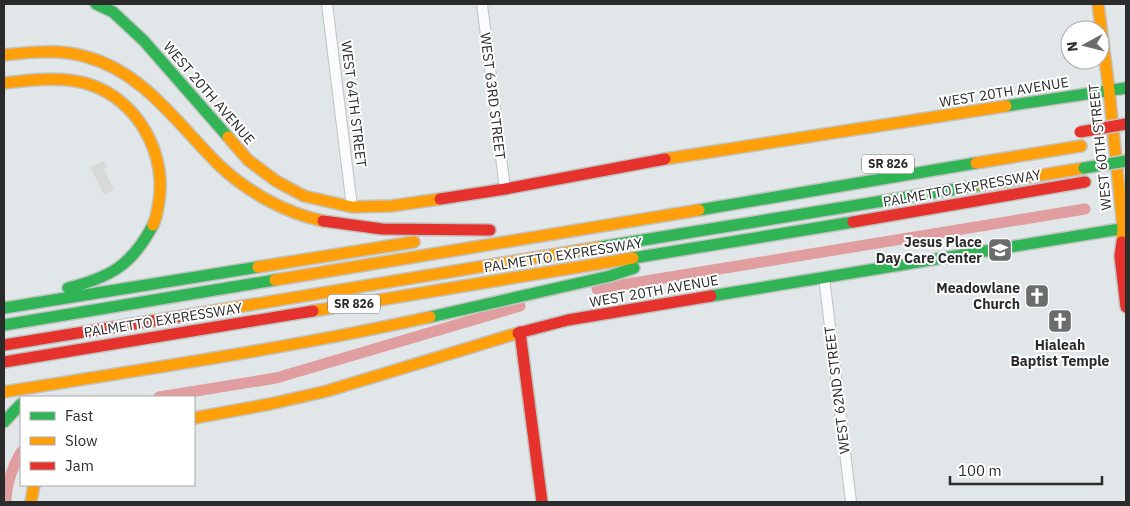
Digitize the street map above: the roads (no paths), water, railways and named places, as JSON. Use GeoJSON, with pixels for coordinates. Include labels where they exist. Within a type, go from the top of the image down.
{"type":"FeatureCollection","features":[{"type":"Feature","properties":{"kind":"main road","name":"WEST 20TH AVENUE"},"geometry":{"type":"LineString","coordinates":[[96,4],[113,12],[144,40],[248,160],[276,181],[304,196],[352,207],[391,206],[505,189],[688,155],[1126,88]]}},
{"type":"Feature","properties":{"kind":"main road","name":"WEST 60TH STREET"},"geometry":{"type":"LineString","coordinates":[[1098,4],[1125,230],[1120,256],[1126,307]]}},
{"type":"Feature","properties":{"kind":"main road"},"geometry":{"type":"LineString","coordinates":[[4,49],[27,53]]}},
{"type":"Feature","properties":{"kind":"main road"},"geometry":{"type":"LineString","coordinates":[[4,55],[69,53],[87,57],[127,75],[145,87],[166,107],[228,175],[260,196],[295,213],[319,220],[364,227],[495,229],[4,307]]}},
{"type":"Feature","properties":{"kind":"main road"},"geometry":{"type":"LineString","coordinates":[[4,83],[55,78],[72,80],[100,89],[121,101],[136,116],[149,134],[158,157],[161,182],[159,206],[151,229],[139,248],[124,264],[104,276],[83,284],[4,307]]}},
{"type":"Feature","properties":{"kind":"main road"},"geometry":{"type":"LineString","coordinates":[[4,96],[34,80]]}},
{"type":"Feature","properties":{"kind":"main road"},"geometry":{"type":"LineString","coordinates":[[1075,133],[1126,124]]}},
{"type":"Feature","properties":{"kind":"main road"},"geometry":{"type":"LineString","coordinates":[[4,325],[1126,138]]}},
{"type":"Feature","properties":{"kind":"main road"},"geometry":{"type":"LineString","coordinates":[[4,345],[1126,161]]}},
{"type":"Feature","properties":{"kind":"main road"},"geometry":{"type":"LineString","coordinates":[[1110,178],[1126,175]]}},
{"type":"Feature","properties":{"kind":"main road","name":"PALMETTO EXPRESSWAY"},"geometry":{"type":"LineString","coordinates":[[4,362],[1090,181]]}},
{"type":"Feature","properties":{"kind":"main road","name":"WEST 20TH AVENUE"},"geometry":{"type":"LineString","coordinates":[[195,418],[312,396],[520,332],[578,318],[1125,230]]}},
{"type":"Feature","properties":{"kind":"main road"},"geometry":{"type":"LineString","coordinates":[[4,392],[388,326],[610,276],[704,246]]}},
{"type":"Feature","properties":{"kind":"main road"},"geometry":{"type":"LineString","coordinates":[[520,332],[542,502]]}},
{"type":"Feature","properties":{"kind":"main road"},"geometry":{"type":"LineString","coordinates":[[34,396],[57,384]]}},
{"type":"Feature","properties":{"kind":"main road"},"geometry":{"type":"LineString","coordinates":[[4,422],[20,405]]}},
{"type":"Feature","properties":{"kind":"main road"},"geometry":{"type":"LineString","coordinates":[[31,502],[34,486]]}},
{"type":"Feature","properties":{"kind":"street","name":"WEST 64TH STREET"},"geometry":{"type":"LineString","coordinates":[[327,4],[352,207]]}},
{"type":"Feature","properties":{"kind":"street","name":"WEST 63RD STREET"},"geometry":{"type":"LineString","coordinates":[[482,4],[505,189]]}},
{"type":"Feature","properties":{"kind":"street","name":"WEST 62ND STREET"},"geometry":{"type":"LineString","coordinates":[[824,278],[851,502]]}},
{"type":"Feature","properties":{"kind":"waterway"},"geometry":{"type":"LineString","coordinates":[[597,289],[1085,209]]}},
{"type":"Feature","properties":{"kind":"waterway"},"geometry":{"type":"LineString","coordinates":[[165,396],[276,378],[520,306]]}},
{"type":"Feature","properties":{"kind":"waterway"},"geometry":{"type":"LineString","coordinates":[[6,502],[10,476],[20,454]]}},
{"type":"Feature","properties":{"kind":"place","name":"Jesus Place Day Care Center"},"geometry":{"type":"Point","coordinates":[1000,250]}},
{"type":"Feature","properties":{"kind":"place","name":"Meadowlane Church"},"geometry":{"type":"Point","coordinates":[1037,296]}},
{"type":"Feature","properties":{"kind":"place","name":"Hialeah Baptist Temple"},"geometry":{"type":"Point","coordinates":[1060,321]}}]}
